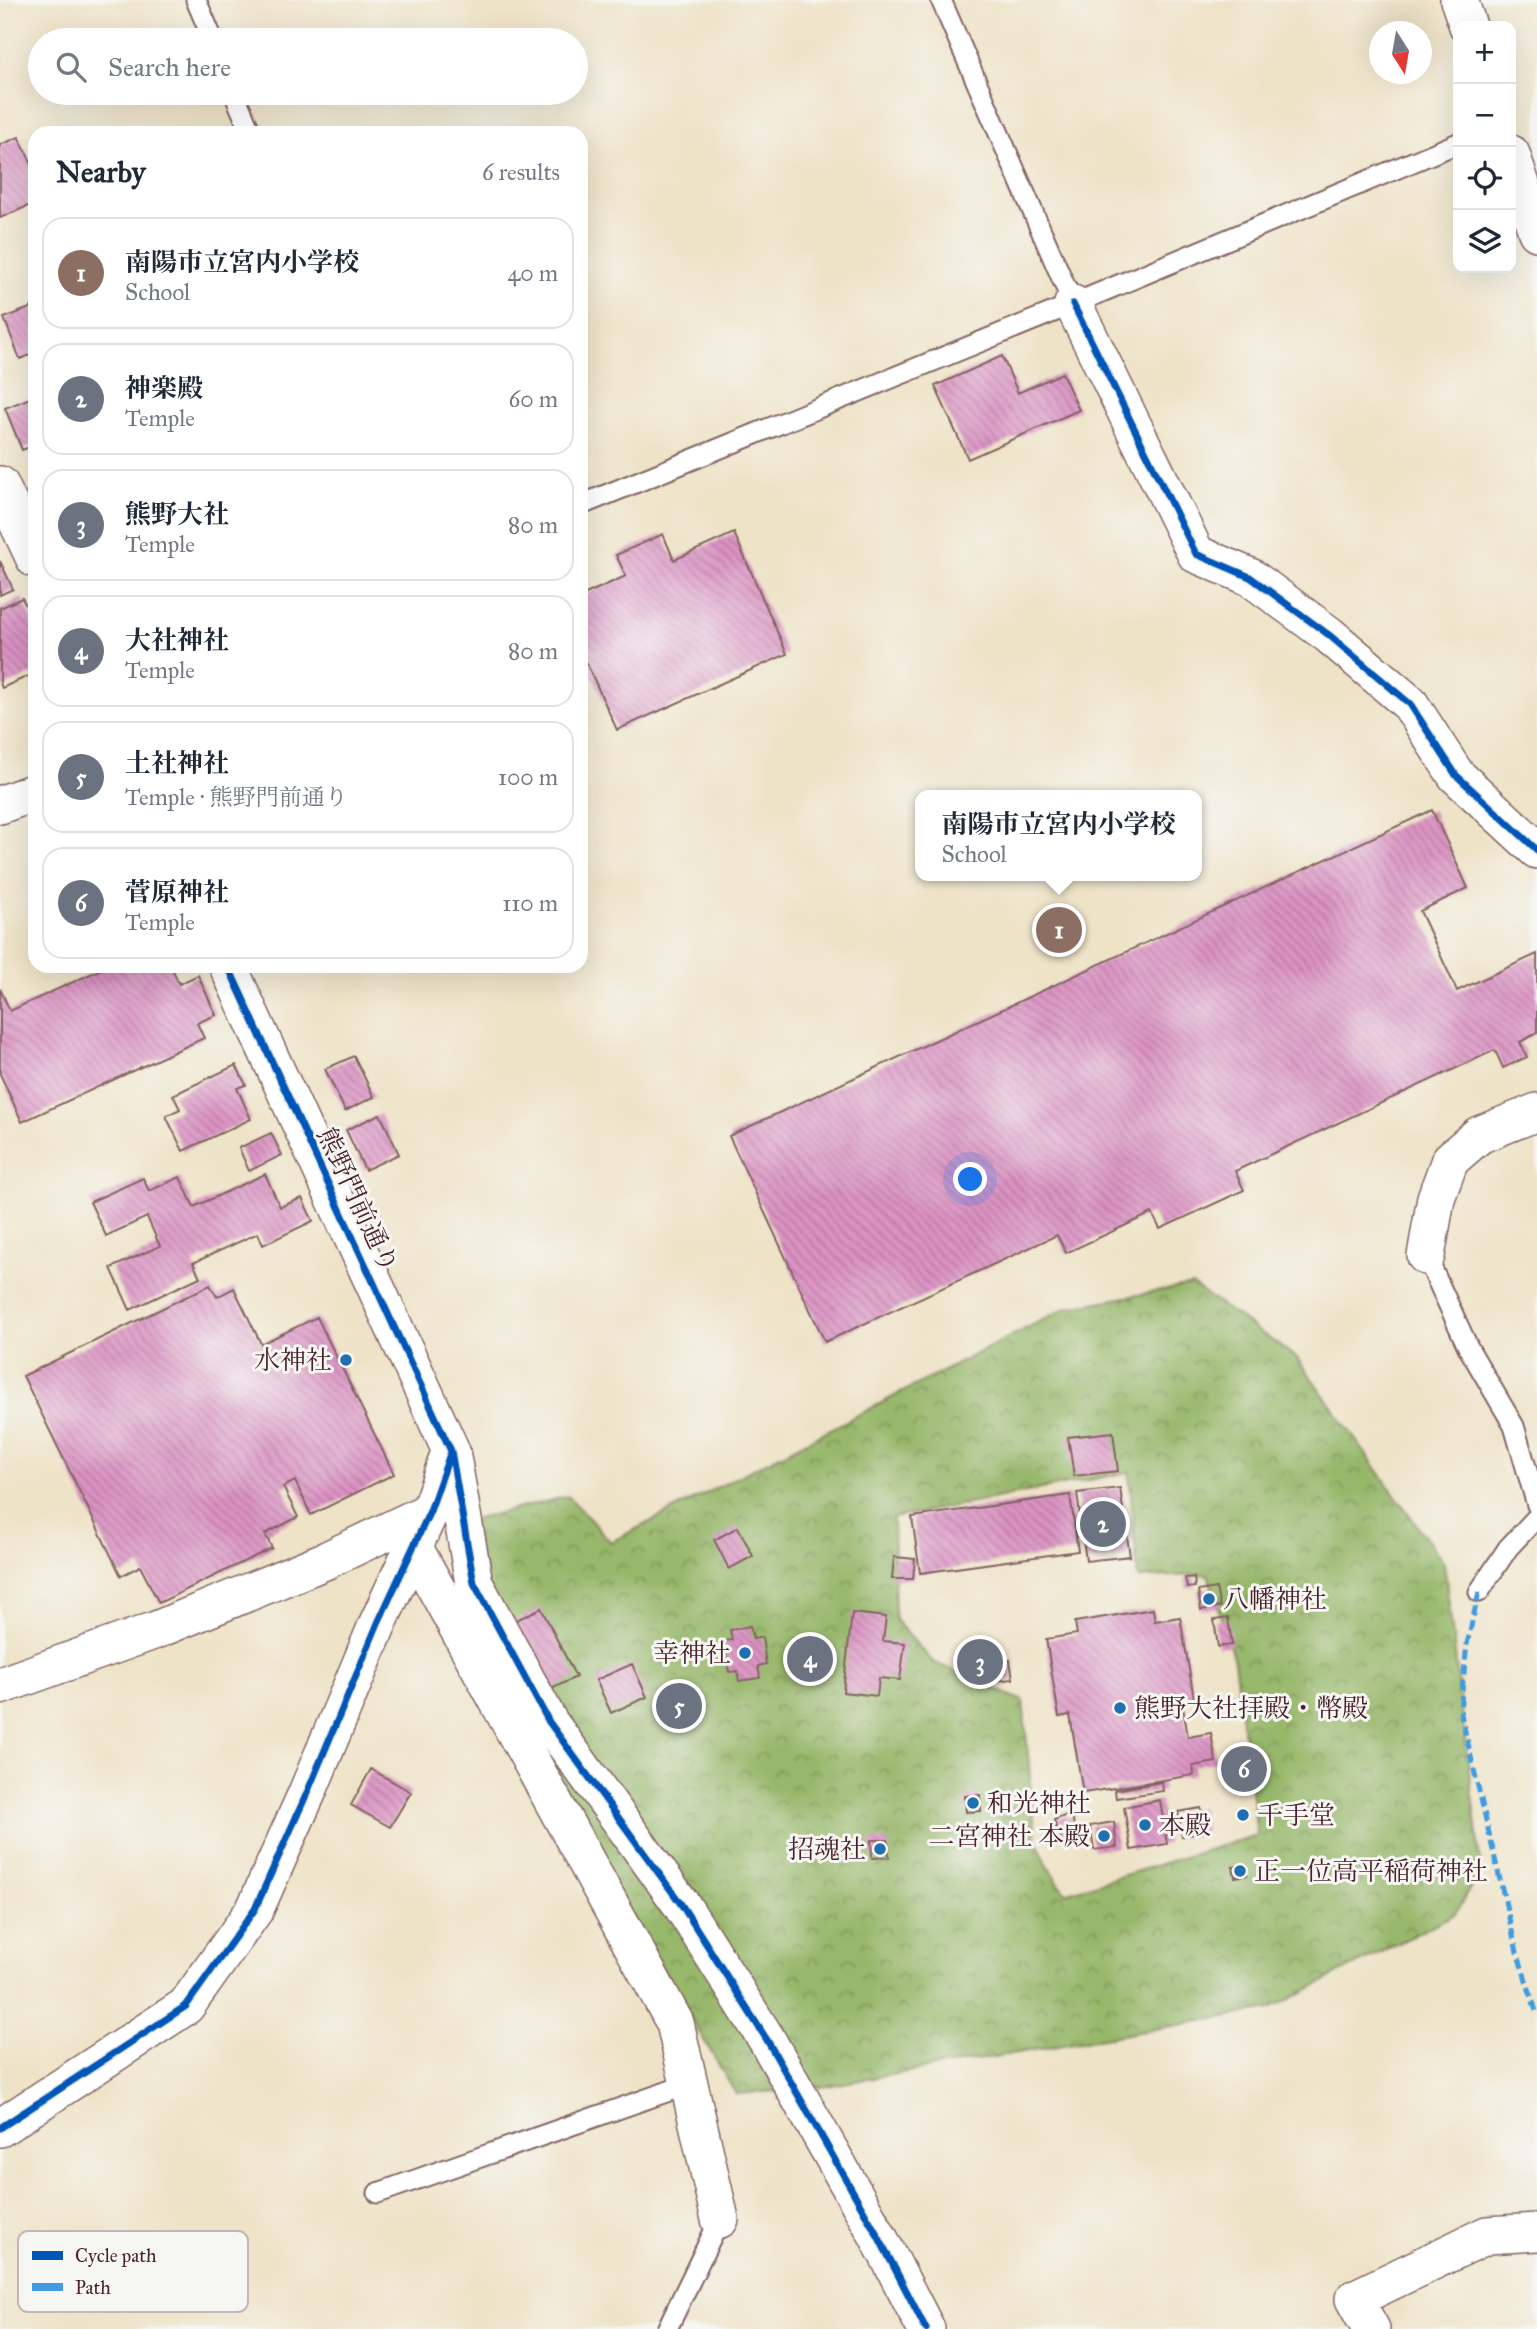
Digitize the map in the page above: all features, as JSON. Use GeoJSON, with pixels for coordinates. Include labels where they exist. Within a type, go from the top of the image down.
{"type":"FeatureCollection","features":[{"type":"Feature","properties":{"kind":"street"},"geometry":{"type":"LineString","coordinates":[[1458,0],[1466,21]]}},
{"type":"Feature","properties":{"kind":"street"},"geometry":{"type":"LineString","coordinates":[[1516,169],[1537,232]]}},
{"type":"Feature","properties":{"kind":"street"},"geometry":{"type":"LineString","coordinates":[[1073,304],[1196,555],[1250,577],[1329,635],[1410,704],[1456,775],[1537,850]]}},
{"type":"Feature","properties":{"kind":"street"},"geometry":{"type":"LineString","coordinates":[[0,485],[28,544]]}},
{"type":"Feature","properties":{"kind":"street"},"geometry":{"type":"LineString","coordinates":[[0,805],[28,795]]}},
{"type":"Feature","properties":{"kind":"street","name":"熊野門前通り"},"geometry":{"type":"LineString","coordinates":[[231,973],[451,1451],[474,1583],[549,1722],[681,1904],[767,2040],[878,2236],[926,2329]]}},
{"type":"Feature","properties":{"kind":"street"},"geometry":{"type":"LineString","coordinates":[[1426,1256],[1436,1198],[1450,1160],[1479,1135],[1537,1112]]}},
{"type":"Feature","properties":{"kind":"street"},"geometry":{"type":"LineString","coordinates":[[0,2128],[186,2007],[255,1909],[378,1623],[430,1511],[451,1451]]}},
{"type":"Feature","properties":{"kind":"street"},"geometry":{"type":"LineString","coordinates":[[0,1686],[169,1625],[327,1560],[430,1511]]}},
{"type":"Feature","properties":{"kind":"street"},"geometry":{"type":"LineString","coordinates":[[414,1548],[675,2022],[720,2219]]}},
{"type":"Feature","properties":{"kind":"street"},"geometry":{"type":"LineString","coordinates":[[1371,2329],[1353,2299],[1487,2235],[1537,2232]]}},
{"type":"Feature","properties":{"kind":"lane"},"geometry":{"type":"LineString","coordinates":[[196,0],[208,28]]}},
{"type":"Feature","properties":{"kind":"lane"},"geometry":{"type":"LineString","coordinates":[[941,0],[1073,304]]}},
{"type":"Feature","properties":{"kind":"lane"},"geometry":{"type":"LineString","coordinates":[[239,105],[248,126]]}},
{"type":"Feature","properties":{"kind":"lane"},"geometry":{"type":"LineString","coordinates":[[588,502],[1453,145]]}},
{"type":"Feature","properties":{"kind":"lane"},"geometry":{"type":"LineString","coordinates":[[1426,1256],[1469,1349],[1514,1426],[1537,1505]]}},
{"type":"Feature","properties":{"kind":"lane"},"geometry":{"type":"LineString","coordinates":[[1479,1592],[1508,1548],[1537,1517]]}},
{"type":"Feature","properties":{"kind":"lane"},"geometry":{"type":"LineString","coordinates":[[378,2193],[689,2084]]}},
{"type":"Feature","properties":{"kind":"lane"},"geometry":{"type":"LineString","coordinates":[[667,2329],[720,2219]]}},
{"type":"Feature","properties":{"kind":"green space"},"geometry":{"type":"Polygon","coordinates":[[[1192,1285],[1297,1358],[1444,1563],[1481,1869],[1455,1914],[1270,2009],[809,2089],[736,2094],[607,1876],[466,1622],[440,1528],[568,1496],[611,1542],[1066,1308],[1192,1285]],[[1129,1472],[893,1518],[895,1620],[933,1662],[1023,1701],[1036,1840],[1065,1893],[1257,1835],[1234,1661],[1208,1574],[1138,1578],[1129,1472]]]}},
{"type":"Feature","properties":{"kind":"building"},"geometry":{"type":"Polygon","coordinates":[[[19,137],[28,156],[28,206],[0,218],[0,145],[19,137]]]}},
{"type":"Feature","properties":{"kind":"building"},"geometry":{"type":"Polygon","coordinates":[[[28,309],[28,356],[20,359],[4,318],[28,309]]]}},
{"type":"Feature","properties":{"kind":"building"},"geometry":{"type":"Polygon","coordinates":[[[1002,356],[1018,393],[1062,373],[1079,410],[968,459],[935,386],[1002,356]]]}},
{"type":"Feature","properties":{"kind":"building"},"geometry":{"type":"Polygon","coordinates":[[[28,399],[28,448],[22,450],[5,408],[28,399]]]}},
{"type":"Feature","properties":{"kind":"building"},"geometry":{"type":"Polygon","coordinates":[[[734,533],[787,654],[617,730],[588,666],[588,593],[626,576],[616,555],[663,534],[674,560],[734,533]]]}},
{"type":"Feature","properties":{"kind":"building"},"geometry":{"type":"Polygon","coordinates":[[[0,561],[13,589],[0,595],[0,561]]]}},
{"type":"Feature","properties":{"kind":"building"},"geometry":{"type":"Polygon","coordinates":[[[22,598],[28,610],[28,676],[2,688],[0,683],[0,608],[22,598]]]}},
{"type":"Feature","properties":{"kind":"building"},"geometry":{"type":"Polygon","coordinates":[[[1432,810],[1468,888],[1420,911],[1457,991],[1537,954],[1537,1033],[1520,1042],[1527,1057],[1503,1068],[1495,1050],[1235,1171],[1244,1190],[1160,1229],[1152,1213],[1066,1253],[1057,1235],[825,1342],[729,1136],[1432,810]]]}},
{"type":"Feature","properties":{"kind":"building"},"geometry":{"type":"Polygon","coordinates":[[[93,973],[174,973],[179,984],[198,975],[216,1015],[197,1023],[204,1038],[22,1122],[0,1074],[0,989],[10,1011],[93,973]]]}},
{"type":"Feature","properties":{"kind":"building"},"geometry":{"type":"Polygon","coordinates":[[[354,1056],[374,1097],[345,1111],[325,1069],[354,1056]]]}},
{"type":"Feature","properties":{"kind":"building"},"geometry":{"type":"Polygon","coordinates":[[[236,1065],[246,1085],[237,1088],[251,1119],[183,1151],[166,1116],[180,1109],[173,1095],[236,1065]]]}},
{"type":"Feature","properties":{"kind":"building"},"geometry":{"type":"Polygon","coordinates":[[[380,1114],[399,1154],[365,1170],[346,1130],[380,1114]]]}},
{"type":"Feature","properties":{"kind":"building"},"geometry":{"type":"Polygon","coordinates":[[[271,1133],[282,1155],[249,1171],[239,1148],[271,1133]]]}},
{"type":"Feature","properties":{"kind":"building"},"geometry":{"type":"Polygon","coordinates":[[[265,1174],[280,1207],[302,1198],[313,1221],[263,1245],[258,1233],[193,1263],[200,1277],[130,1310],[111,1268],[160,1246],[147,1217],[106,1236],[90,1202],[143,1178],[149,1191],[180,1177],[194,1207],[265,1174]]]}},
{"type":"Feature","properties":{"kind":"building"},"geometry":{"type":"Polygon","coordinates":[[[210,1285],[217,1297],[234,1288],[261,1344],[317,1317],[394,1474],[311,1515],[295,1481],[283,1487],[298,1517],[265,1534],[272,1548],[159,1603],[140,1566],[121,1576],[23,1376],[210,1285]]]}},
{"type":"Feature","properties":{"kind":"building"},"geometry":{"type":"Polygon","coordinates":[[[1113,1432],[1118,1471],[1074,1476],[1068,1437],[1113,1432]]]}},
{"type":"Feature","properties":{"kind":"building"},"geometry":{"type":"Polygon","coordinates":[[[1120,1488],[1130,1556],[1086,1561],[1077,1493],[1120,1488]]]}},
{"type":"Feature","properties":{"kind":"building"},"geometry":{"type":"Polygon","coordinates":[[[1070,1495],[1078,1551],[920,1573],[912,1517],[1070,1495]]]}},
{"type":"Feature","properties":{"kind":"building"},"geometry":{"type":"Polygon","coordinates":[[[738,1527],[753,1556],[729,1569],[714,1540],[738,1527]]]}},
{"type":"Feature","properties":{"kind":"building"},"geometry":{"type":"Polygon","coordinates":[[[894,1557],[915,1559],[913,1579],[892,1579],[894,1557]]]}},
{"type":"Feature","properties":{"kind":"building"},"geometry":{"type":"Polygon","coordinates":[[[1194,1577],[1195,1587],[1187,1588],[1185,1578],[1194,1577]]]}},
{"type":"Feature","properties":{"kind":"building","name":"八幡神社"},"geometry":{"type":"Polygon","coordinates":[[[1216,1588],[1220,1607],[1201,1610],[1198,1591],[1216,1588]]]}},
{"type":"Feature","properties":{"kind":"building"},"geometry":{"type":"Polygon","coordinates":[[[541,1608],[576,1677],[541,1694],[506,1625],[541,1608]]]}},
{"type":"Feature","properties":{"kind":"building","name":"熊野大社拝殿・幣殿"},"geometry":{"type":"Polygon","coordinates":[[[1153,1609],[1155,1621],[1180,1617],[1194,1698],[1182,1701],[1188,1737],[1211,1733],[1216,1762],[1193,1766],[1194,1775],[1083,1793],[1070,1715],[1059,1717],[1046,1639],[1077,1634],[1075,1622],[1153,1609]]]}},
{"type":"Feature","properties":{"kind":"building"},"geometry":{"type":"Polygon","coordinates":[[[852,1613],[886,1617],[883,1641],[905,1643],[900,1680],[879,1678],[877,1696],[843,1692],[852,1613]]]}},
{"type":"Feature","properties":{"kind":"building"},"geometry":{"type":"Polygon","coordinates":[[[1228,1618],[1232,1645],[1218,1647],[1214,1620],[1228,1618]]]}},
{"type":"Feature","properties":{"kind":"building","name":"幸神社"},"geometry":{"type":"Polygon","coordinates":[[[750,1626],[753,1639],[762,1637],[766,1664],[758,1666],[760,1678],[739,1681],[737,1671],[729,1672],[724,1641],[732,1640],[730,1630],[750,1626]]]}},
{"type":"Feature","properties":{"kind":"building"},"geometry":{"type":"Polygon","coordinates":[[[815,1652],[817,1664],[804,1666],[802,1654],[815,1652]]]}},
{"type":"Feature","properties":{"kind":"building"},"geometry":{"type":"Polygon","coordinates":[[[1010,1660],[1013,1679],[996,1681],[993,1663],[1010,1660]]]}},
{"type":"Feature","properties":{"kind":"building"},"geometry":{"type":"Polygon","coordinates":[[[632,1664],[647,1697],[611,1713],[596,1680],[632,1664]]]}},
{"type":"Feature","properties":{"kind":"building"},"geometry":{"type":"Polygon","coordinates":[[[686,1690],[695,1715],[671,1723],[663,1697],[686,1690]]]}},
{"type":"Feature","properties":{"kind":"building"},"geometry":{"type":"Polygon","coordinates":[[[1254,1759],[1257,1776],[1235,1780],[1232,1763],[1254,1759]]]}},
{"type":"Feature","properties":{"kind":"building"},"geometry":{"type":"Polygon","coordinates":[[[371,1769],[411,1792],[390,1827],[351,1805],[371,1769]]]}},
{"type":"Feature","properties":{"kind":"building"},"geometry":{"type":"Polygon","coordinates":[[[1162,1782],[1163,1791],[1116,1798],[1115,1790],[1162,1782]]]}},
{"type":"Feature","properties":{"kind":"building","name":"和光神社"},"geometry":{"type":"Polygon","coordinates":[[[980,1795],[981,1811],[966,1812],[965,1796],[980,1795]]]}},
{"type":"Feature","properties":{"kind":"building","name":"本殿"},"geometry":{"type":"Polygon","coordinates":[[[1160,1800],[1167,1844],[1131,1850],[1124,1807],[1160,1800]]]}},
{"type":"Feature","properties":{"kind":"building"},"geometry":{"type":"Polygon","coordinates":[[[1201,1808],[1205,1832],[1182,1836],[1178,1812],[1201,1808]]]}},
{"type":"Feature","properties":{"kind":"building"},"geometry":{"type":"Polygon","coordinates":[[[1067,1815],[1067,1818],[1072,1817],[1075,1829],[1057,1833],[1054,1820],[1067,1815]]]}},
{"type":"Feature","properties":{"kind":"building","name":"二宮神社 本殿"},"geometry":{"type":"Polygon","coordinates":[[[1114,1822],[1117,1847],[1094,1850],[1090,1826],[1114,1822]]]}},
{"type":"Feature","properties":{"kind":"building","name":"招魂社"},"geometry":{"type":"Polygon","coordinates":[[[871,1840],[888,1840],[889,1857],[872,1858],[871,1840]]]}},
{"type":"Feature","properties":{"kind":"building","name":"正一位高平稲荷神社"},"geometry":{"type":"Polygon","coordinates":[[[1245,1866],[1247,1875],[1235,1877],[1233,1867],[1245,1866]]]}},
{"type":"Feature","properties":{"kind":"marked path"},"geometry":{"type":"LineString","coordinates":[[1479,1592],[1467,1644],[1460,1710],[1517,1952],[1537,2014]]}},
{"type":"Feature","properties":{"kind":"cycle path"},"geometry":{"type":"LineString","coordinates":[[1073,304],[1196,554],[1250,577],[1329,635],[1410,704],[1456,775],[1537,850]]}},
{"type":"Feature","properties":{"kind":"cycle path"},"geometry":{"type":"LineString","coordinates":[[231,973],[451,1451],[474,1583],[549,1722],[681,1904],[767,2040],[878,2236],[926,2329]]}},
{"type":"Feature","properties":{"kind":"cycle path"},"geometry":{"type":"LineString","coordinates":[[0,2128],[186,2006],[255,1909],[378,1623],[430,1511],[450,1454]]}},
{"type":"Feature","properties":{"kind":"place","name":"南陽市立宮内小学校"},"geometry":{"type":"Point","coordinates":[1059,930]}},
{"type":"Feature","properties":{"kind":"place","name":"水神社"},"geometry":{"type":"Point","coordinates":[346,1360]}},
{"type":"Feature","properties":{"kind":"place","name":"神楽殿"},"geometry":{"type":"Point","coordinates":[1103,1524]}},
{"type":"Feature","properties":{"kind":"place","name":"八幡神社"},"geometry":{"type":"Point","coordinates":[1209,1599]}},
{"type":"Feature","properties":{"kind":"place","name":"幸神社"},"geometry":{"type":"Point","coordinates":[745,1653]}},
{"type":"Feature","properties":{"kind":"place","name":"大社神社"},"geometry":{"type":"Point","coordinates":[810,1659]}},
{"type":"Feature","properties":{"kind":"place","name":"熊野大社"},"geometry":{"type":"Point","coordinates":[980,1662]}},
{"type":"Feature","properties":{"kind":"place","name":"土社神社"},"geometry":{"type":"Point","coordinates":[679,1706]}},
{"type":"Feature","properties":{"kind":"place","name":"熊野大社拝殿・幣殿"},"geometry":{"type":"Point","coordinates":[1120,1708]}},
{"type":"Feature","properties":{"kind":"place","name":"菅原神社"},"geometry":{"type":"Point","coordinates":[1244,1769]}},
{"type":"Feature","properties":{"kind":"place","name":"和光神社"},"geometry":{"type":"Point","coordinates":[973,1803]}},
{"type":"Feature","properties":{"kind":"place","name":"千手堂"},"geometry":{"type":"Point","coordinates":[1243,1815]}},
{"type":"Feature","properties":{"kind":"place","name":"本殿"},"geometry":{"type":"Point","coordinates":[1145,1825]}},
{"type":"Feature","properties":{"kind":"place","name":"二宮神社 本殿"},"geometry":{"type":"Point","coordinates":[1104,1836]}},
{"type":"Feature","properties":{"kind":"place","name":"招魂社"},"geometry":{"type":"Point","coordinates":[880,1849]}},
{"type":"Feature","properties":{"kind":"place","name":"正一位高平稲荷神社"},"geometry":{"type":"Point","coordinates":[1240,1871]}}]}
